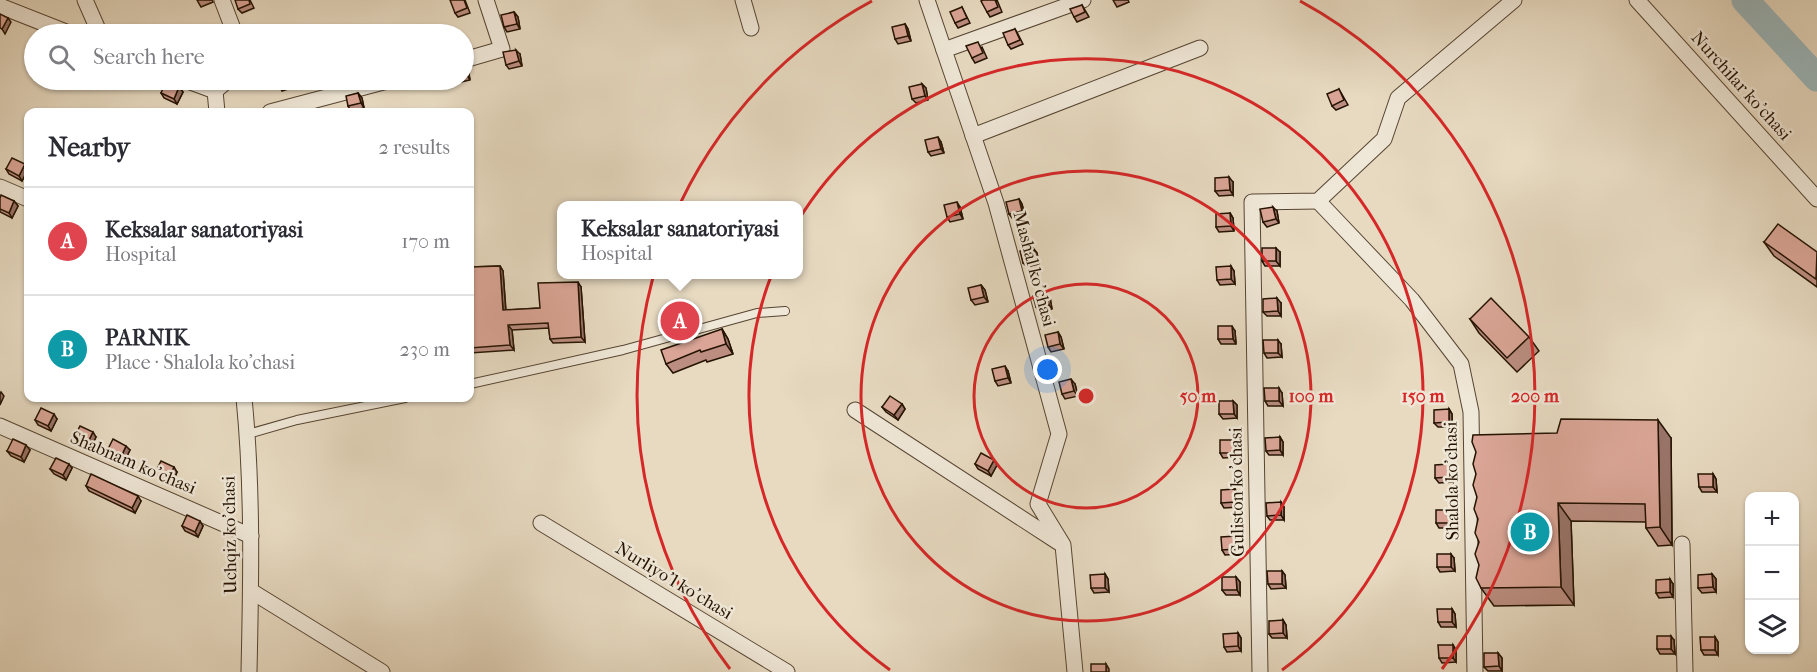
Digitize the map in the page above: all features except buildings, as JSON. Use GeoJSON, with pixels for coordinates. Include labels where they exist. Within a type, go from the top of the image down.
{"type":"FeatureCollection","features":[{"type":"Feature","properties":{"kind":"street"},"geometry":{"type":"LineString","coordinates":[[85,0],[96,24]]}},
{"type":"Feature","properties":{"kind":"street"},"geometry":{"type":"LineString","coordinates":[[222,0],[231,24]]}},
{"type":"Feature","properties":{"kind":"street"},"geometry":{"type":"LineString","coordinates":[[474,57],[501,49],[486,0]]}},
{"type":"Feature","properties":{"kind":"street"},"geometry":{"type":"LineString","coordinates":[[743,0],[751,28]]}},
{"type":"Feature","properties":{"kind":"street","name":"Mashal ko'chasi"},"geometry":{"type":"LineString","coordinates":[[927,0],[996,203],[1059,434],[1038,504],[1063,545],[1075,672]]}},
{"type":"Feature","properties":{"kind":"street"},"geometry":{"type":"LineString","coordinates":[[944,50],[1083,0]]}},
{"type":"Feature","properties":{"kind":"street"},"geometry":{"type":"LineString","coordinates":[[1318,201],[1384,139],[1398,98],[1514,0]]}},
{"type":"Feature","properties":{"kind":"street","name":"Nurchilar ko'chasi"},"geometry":{"type":"LineString","coordinates":[[1636,0],[1817,199]]}},
{"type":"Feature","properties":{"kind":"street"},"geometry":{"type":"LineString","coordinates":[[0,6],[46,24]]}},
{"type":"Feature","properties":{"kind":"street"},"geometry":{"type":"LineString","coordinates":[[973,135],[1200,48]]}},
{"type":"Feature","properties":{"kind":"street"},"geometry":{"type":"LineString","coordinates":[[285,108],[353,90]]}},
{"type":"Feature","properties":{"kind":"street"},"geometry":{"type":"LineString","coordinates":[[215,91],[217,108]]}},
{"type":"Feature","properties":{"kind":"street"},"geometry":{"type":"LineString","coordinates":[[0,187],[24,197]]}},
{"type":"Feature","properties":{"kind":"street","name":"Guliston ko'chasi"},"geometry":{"type":"LineString","coordinates":[[1260,672],[1252,202],[1318,201]]}},
{"type":"Feature","properties":{"kind":"street","name":"Shalola ko'chasi"},"geometry":{"type":"LineString","coordinates":[[1318,201],[1412,300],[1461,364],[1471,412],[1475,672]]}},
{"type":"Feature","properties":{"kind":"street","name":"Uchqiz ko'chasi"},"geometry":{"type":"LineString","coordinates":[[244,402],[248,434],[251,536],[249,672]]}},
{"type":"Feature","properties":{"kind":"street"},"geometry":{"type":"LineString","coordinates":[[855,410],[1063,545]]}},
{"type":"Feature","properties":{"kind":"street","name":"Shabnam ko'chasi"},"geometry":{"type":"LineString","coordinates":[[0,426],[251,536]]}},
{"type":"Feature","properties":{"kind":"street","name":"Nurliyo'l ko'chasi"},"geometry":{"type":"LineString","coordinates":[[541,523],[787,672]]}},
{"type":"Feature","properties":{"kind":"street"},"geometry":{"type":"LineString","coordinates":[[1682,544],[1685,672]]}},
{"type":"Feature","properties":{"kind":"street"},"geometry":{"type":"LineString","coordinates":[[251,591],[382,672]]}},
{"type":"Feature","properties":{"kind":"lane"},"geometry":{"type":"LineString","coordinates":[[474,383],[623,351],[758,313],[785,311]]}},
{"type":"Feature","properties":{"kind":"lane"},"geometry":{"type":"LineString","coordinates":[[248,434],[297,420],[385,402]]}},
{"type":"Feature","properties":{"kind":"waterway"},"geometry":{"type":"LineString","coordinates":[[1745,0],[1817,78]]}},
{"type":"Feature","properties":{"kind":"place","name":"Keksalar sanatoriyasi"},"geometry":{"type":"Point","coordinates":[680,321]}},
{"type":"Feature","properties":{"kind":"place","name":"PARNIK"},"geometry":{"type":"Point","coordinates":[1530,532]}}]}
